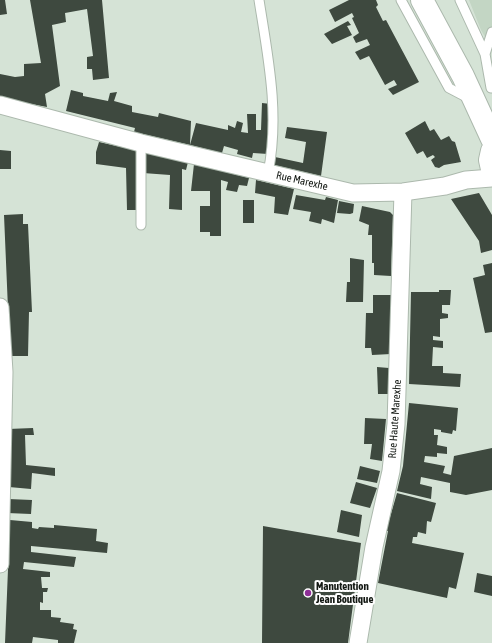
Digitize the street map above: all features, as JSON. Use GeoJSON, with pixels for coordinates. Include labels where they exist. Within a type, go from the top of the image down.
{"type":"FeatureCollection","features":[{"type":"Feature","properties":{"kind":"main road"},"geometry":{"type":"LineString","coordinates":[[422,0],[483,95],[492,159]]}},
{"type":"Feature","properties":{"kind":"street","name":"Rue Marexhe"},"geometry":{"type":"LineString","coordinates":[[0,105],[141,144],[353,193],[403,192],[445,186],[466,180],[492,159]]}},
{"type":"Feature","properties":{"kind":"street","name":"Rue Haute Marexhe"},"geometry":{"type":"LineString","coordinates":[[358,643],[374,547],[391,471],[396,424],[403,192]]}},
{"type":"Feature","properties":{"kind":"street"},"geometry":{"type":"LineString","coordinates":[[0,307],[4,372],[0,564]]}},
{"type":"Feature","properties":{"kind":"lane"},"geometry":{"type":"LineString","coordinates":[[259,0],[274,105],[274,137],[268,173]]}},
{"type":"Feature","properties":{"kind":"lane"},"geometry":{"type":"LineString","coordinates":[[401,0],[449,88],[483,95],[485,54],[492,32]]}},
{"type":"Feature","properties":{"kind":"lane"},"geometry":{"type":"LineString","coordinates":[[460,0],[485,54]]}},
{"type":"Feature","properties":{"kind":"lane"},"geometry":{"type":"LineString","coordinates":[[141,144],[141,225]]}},
{"type":"Feature","properties":{"kind":"shaded area"},"geometry":{"type":"Polygon","coordinates":[[[469,0],[492,0],[492,49],[481,30],[469,0]]]}},
{"type":"Feature","properties":{"kind":"building"},"geometry":{"type":"Polygon","coordinates":[[[0,0],[5,0],[7,14],[0,15],[0,0]]]}},
{"type":"Feature","properties":{"kind":"building"},"geometry":{"type":"Polygon","coordinates":[[[30,0],[102,0],[109,78],[93,80],[92,69],[87,69],[87,57],[93,56],[87,9],[65,13],[66,22],[52,25],[60,86],[45,94],[47,107],[0,98],[0,74],[15,77],[24,76],[24,64],[41,63],[30,0]]]}},
{"type":"Feature","properties":{"kind":"building"},"geometry":{"type":"Polygon","coordinates":[[[349,0],[376,0],[378,5],[376,7],[383,21],[386,20],[419,82],[393,95],[388,89],[397,85],[394,80],[385,85],[369,56],[360,60],[355,52],[370,45],[367,39],[356,43],[353,37],[359,33],[352,18],[354,17],[352,13],[335,22],[329,10],[349,0]]]}},
{"type":"Feature","properties":{"kind":"building"},"geometry":{"type":"Polygon","coordinates":[[[348,21],[351,25],[347,26],[352,35],[332,44],[324,34],[348,21]]]}},
{"type":"Feature","properties":{"kind":"building"},"geometry":{"type":"Polygon","coordinates":[[[71,90],[83,93],[83,96],[108,101],[110,93],[117,92],[114,101],[132,106],[132,112],[158,117],[159,113],[191,121],[190,145],[134,132],[135,128],[66,111],[71,90]]]}},
{"type":"Feature","properties":{"kind":"building"},"geometry":{"type":"Polygon","coordinates":[[[262,103],[271,104],[268,154],[253,153],[252,158],[237,154],[238,150],[224,146],[222,153],[190,145],[196,123],[228,130],[228,125],[235,128],[237,121],[243,123],[241,132],[248,133],[247,114],[256,114],[256,130],[261,130],[262,103]]]}},
{"type":"Feature","properties":{"kind":"building"},"geometry":{"type":"Polygon","coordinates":[[[425,121],[430,131],[434,129],[441,140],[449,136],[452,141],[455,142],[461,162],[444,165],[439,168],[435,167],[431,160],[435,157],[433,155],[427,158],[423,151],[417,154],[405,133],[425,121]]]}},
{"type":"Feature","properties":{"kind":"building"},"geometry":{"type":"Polygon","coordinates":[[[287,127],[327,132],[321,176],[274,165],[275,157],[303,163],[306,142],[285,138],[287,127]]]}},
{"type":"Feature","properties":{"kind":"building"},"geometry":{"type":"Polygon","coordinates":[[[99,142],[139,151],[140,210],[127,210],[126,168],[96,164],[96,152],[99,142]]]}},
{"type":"Feature","properties":{"kind":"building"},"geometry":{"type":"Polygon","coordinates":[[[0,150],[11,151],[11,169],[0,169],[0,150]]]}},
{"type":"Feature","properties":{"kind":"building"},"geometry":{"type":"Polygon","coordinates":[[[144,152],[188,162],[186,170],[182,169],[182,210],[169,209],[170,175],[143,173],[144,152]]]}},
{"type":"Feature","properties":{"kind":"building"},"geometry":{"type":"Polygon","coordinates":[[[194,164],[249,178],[247,186],[239,185],[237,192],[226,190],[228,182],[221,180],[221,236],[210,236],[210,232],[200,232],[200,206],[210,206],[210,191],[191,191],[194,164]]]}},
{"type":"Feature","properties":{"kind":"building"},"geometry":{"type":"Polygon","coordinates":[[[256,180],[294,189],[288,215],[274,213],[275,197],[255,193],[256,180]]]}},
{"type":"Feature","properties":{"kind":"building"},"geometry":{"type":"Polygon","coordinates":[[[479,193],[492,215],[492,250],[481,253],[479,241],[451,199],[479,193]]]}},
{"type":"Feature","properties":{"kind":"building"},"geometry":{"type":"Polygon","coordinates":[[[296,195],[325,200],[326,197],[338,200],[334,223],[322,219],[321,224],[309,221],[311,212],[293,209],[296,195]]]}},
{"type":"Feature","properties":{"kind":"building"},"geometry":{"type":"Polygon","coordinates":[[[243,200],[254,200],[254,223],[243,223],[243,200]]]}},
{"type":"Feature","properties":{"kind":"building"},"geometry":{"type":"Polygon","coordinates":[[[339,201],[354,204],[353,213],[337,213],[339,201]]]}},
{"type":"Feature","properties":{"kind":"building"},"geometry":{"type":"Polygon","coordinates":[[[362,206],[390,212],[393,215],[391,276],[374,275],[374,263],[372,263],[372,235],[368,235],[369,225],[359,221],[362,206]]]}},
{"type":"Feature","properties":{"kind":"building"},"geometry":{"type":"Polygon","coordinates":[[[23,214],[23,224],[28,224],[32,312],[29,312],[28,356],[10,356],[4,215],[23,214]]]}},
{"type":"Feature","properties":{"kind":"building"},"geometry":{"type":"Polygon","coordinates":[[[350,258],[364,260],[363,302],[346,302],[347,282],[350,282],[350,258]]]}},
{"type":"Feature","properties":{"kind":"building"},"geometry":{"type":"Polygon","coordinates":[[[492,263],[492,332],[485,333],[473,278],[485,275],[483,265],[492,263]]]}},
{"type":"Feature","properties":{"kind":"building"},"geometry":{"type":"Polygon","coordinates":[[[439,290],[451,290],[450,305],[442,305],[442,313],[448,314],[448,318],[440,319],[440,337],[433,336],[433,340],[443,341],[443,348],[433,347],[432,366],[443,366],[443,373],[461,374],[460,387],[409,384],[411,292],[439,292],[439,290]]]}},
{"type":"Feature","properties":{"kind":"building"},"geometry":{"type":"Polygon","coordinates":[[[373,295],[392,295],[391,354],[372,355],[371,348],[365,348],[366,313],[373,313],[373,295]]]}},
{"type":"Feature","properties":{"kind":"building"},"geometry":{"type":"Polygon","coordinates":[[[377,367],[389,368],[390,394],[378,394],[377,367]]]}},
{"type":"Feature","properties":{"kind":"building"},"geometry":{"type":"Polygon","coordinates":[[[409,403],[458,408],[456,431],[453,430],[452,434],[434,429],[434,435],[438,435],[437,445],[447,447],[447,454],[437,453],[437,457],[425,456],[424,462],[445,466],[443,473],[451,475],[454,456],[492,448],[492,490],[466,495],[450,492],[450,483],[421,477],[420,484],[432,487],[431,499],[397,491],[403,466],[409,403]]]}},
{"type":"Feature","properties":{"kind":"building"},"geometry":{"type":"Polygon","coordinates":[[[365,418],[386,419],[382,461],[370,459],[372,444],[364,444],[365,418]]]}},
{"type":"Feature","properties":{"kind":"building"},"geometry":{"type":"Polygon","coordinates":[[[33,428],[34,435],[25,435],[26,465],[55,468],[55,476],[32,473],[31,489],[9,487],[8,429],[33,428]]]}},
{"type":"Feature","properties":{"kind":"building"},"geometry":{"type":"Polygon","coordinates":[[[360,466],[380,471],[377,483],[357,479],[360,466]]]}},
{"type":"Feature","properties":{"kind":"building"},"geometry":{"type":"Polygon","coordinates":[[[356,482],[377,488],[370,508],[350,503],[356,482]]]}},
{"type":"Feature","properties":{"kind":"building"},"geometry":{"type":"Polygon","coordinates":[[[397,493],[436,503],[431,522],[427,521],[426,534],[418,532],[417,537],[413,537],[412,543],[464,553],[456,589],[449,587],[447,598],[378,583],[388,531],[386,531],[397,493]]]}},
{"type":"Feature","properties":{"kind":"building"},"geometry":{"type":"Polygon","coordinates":[[[8,499],[32,500],[31,514],[7,513],[8,499]]]}},
{"type":"Feature","properties":{"kind":"building"},"geometry":{"type":"Polygon","coordinates":[[[341,510],[362,515],[359,537],[337,532],[341,510]]]}},
{"type":"Feature","properties":{"kind":"building"},"geometry":{"type":"Polygon","coordinates":[[[10,520],[32,522],[32,528],[38,529],[39,527],[54,528],[54,525],[97,529],[96,541],[108,543],[107,553],[31,546],[31,552],[76,557],[74,567],[24,562],[23,569],[50,572],[50,577],[41,577],[42,588],[48,588],[47,592],[43,592],[43,603],[40,602],[40,610],[51,610],[51,617],[61,618],[60,622],[74,624],[73,629],[77,630],[74,643],[58,643],[58,640],[33,637],[32,643],[5,643],[10,520]]]}},
{"type":"Feature","properties":{"kind":"building","name":"Manutention Jean Boutique"},"geometry":{"type":"Polygon","coordinates":[[[263,526],[361,543],[348,643],[262,643],[263,526]]]}},
{"type":"Feature","properties":{"kind":"building"},"geometry":{"type":"Polygon","coordinates":[[[477,573],[492,576],[492,596],[474,592],[477,573]]]}},
{"type":"Feature","properties":{"kind":"place","name":"Manutention Jean Boutique"},"geometry":{"type":"Point","coordinates":[308,593]}}]}
